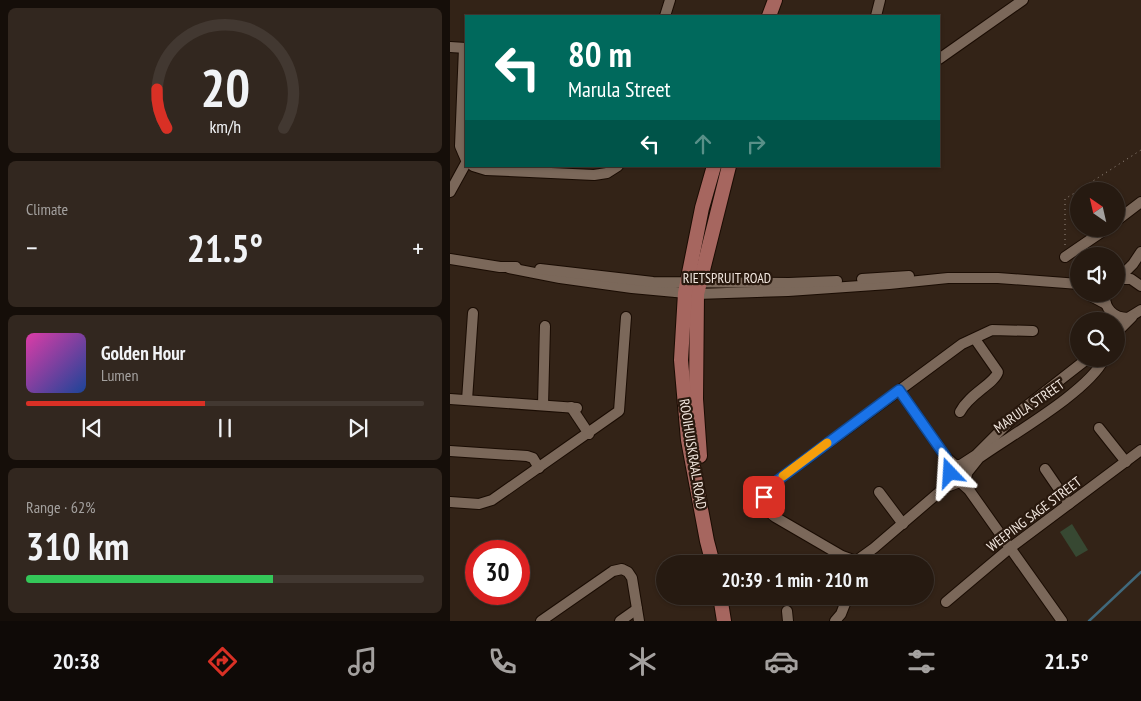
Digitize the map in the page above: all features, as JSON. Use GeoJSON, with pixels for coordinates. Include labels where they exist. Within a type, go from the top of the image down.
{"type":"FeatureCollection","features":[{"type":"Feature","properties":{"kind":"main road"},"geometry":{"type":"LineString","coordinates":[[769,15],[776,0]]}},
{"type":"Feature","properties":{"kind":"main road"},"geometry":{"type":"LineString","coordinates":[[775,15],[780,0]]}},
{"type":"Feature","properties":{"kind":"main road","name":"ROOIHUISKRAAL ROAD"},"geometry":{"type":"LineString","coordinates":[[713,555],[697,440],[692,288],[702,208],[714,167]]}},
{"type":"Feature","properties":{"kind":"main road","name":"ROOIHUISKRAAL ROAD"},"geometry":{"type":"LineString","coordinates":[[692,288],[729,167]]}},
{"type":"Feature","properties":{"kind":"main road"},"geometry":{"type":"LineString","coordinates":[[721,605],[724,621]]}},
{"type":"Feature","properties":{"kind":"street"},"geometry":{"type":"LineString","coordinates":[[665,15],[670,0]]}},
{"type":"Feature","properties":{"kind":"street"},"geometry":{"type":"LineString","coordinates":[[876,15],[880,0]]}},
{"type":"Feature","properties":{"kind":"street"},"geometry":{"type":"LineString","coordinates":[[940,58],[1023,0]]}},
{"type":"Feature","properties":{"kind":"street"},"geometry":{"type":"LineString","coordinates":[[450,47],[465,48],[460,146],[465,158]]}},
{"type":"Feature","properties":{"kind":"street"},"geometry":{"type":"LineString","coordinates":[[450,180],[465,161]]}},
{"type":"Feature","properties":{"kind":"street"},"geometry":{"type":"LineString","coordinates":[[450,192],[465,162]]}},
{"type":"Feature","properties":{"kind":"street"},"geometry":{"type":"LineString","coordinates":[[476,167],[486,170],[594,175],[607,173],[616,167]]}},
{"type":"Feature","properties":{"kind":"street"},"geometry":{"type":"LineString","coordinates":[[1125,214],[1141,202]]}},
{"type":"Feature","properties":{"kind":"street"},"geometry":{"type":"LineString","coordinates":[[1065,257],[1093,238]]}},
{"type":"Feature","properties":{"kind":"street"},"geometry":{"type":"LineString","coordinates":[[1125,272],[1141,252]]}},
{"type":"Feature","properties":{"kind":"street","name":"RIETSPRUIT ROAD"},"geometry":{"type":"LineString","coordinates":[[450,259],[560,278],[692,288],[788,291],[948,278],[998,278],[1070,285]]}},
{"type":"Feature","properties":{"kind":"street"},"geometry":{"type":"LineString","coordinates":[[1125,278],[1131,278],[1141,286]]}},
{"type":"Feature","properties":{"kind":"street"},"geometry":{"type":"LineString","coordinates":[[1106,302],[1116,316],[1124,318],[1138,313]]}},
{"type":"Feature","properties":{"kind":"street"},"geometry":{"type":"LineString","coordinates":[[467,400],[473,313]]}},
{"type":"Feature","properties":{"kind":"street"},"geometry":{"type":"LineString","coordinates":[[1125,325],[1138,313]]}},
{"type":"Feature","properties":{"kind":"street"},"geometry":{"type":"LineString","coordinates":[[450,502],[486,503],[589,434],[619,411],[626,317]]}},
{"type":"Feature","properties":{"kind":"street"},"geometry":{"type":"LineString","coordinates":[[543,405],[546,326]]}},
{"type":"Feature","properties":{"kind":"street","name":"MARULA STREET"},"geometry":{"type":"LineString","coordinates":[[840,555],[775,517],[767,509],[764,494],[770,486],[962,344],[997,329],[1032,330]]}},
{"type":"Feature","properties":{"kind":"street"},"geometry":{"type":"LineString","coordinates":[[960,412],[970,397],[995,378],[998,372],[975,339]]}},
{"type":"Feature","properties":{"kind":"street","name":"MARULA STREET"},"geometry":{"type":"LineString","coordinates":[[866,555],[944,488],[1019,412],[1078,367]]}},
{"type":"Feature","properties":{"kind":"street","name":"MARULA STREET"},"geometry":{"type":"LineString","coordinates":[[958,474],[1079,388],[1096,373],[1099,367]]}},
{"type":"Feature","properties":{"kind":"street"},"geometry":{"type":"LineString","coordinates":[[1068,375],[1079,388]]}},
{"type":"Feature","properties":{"kind":"street"},"geometry":{"type":"LineString","coordinates":[[899,390],[1062,621]]}},
{"type":"Feature","properties":{"kind":"street"},"geometry":{"type":"LineString","coordinates":[[450,398],[574,408],[589,434]]}},
{"type":"Feature","properties":{"kind":"street"},"geometry":{"type":"LineString","coordinates":[[1099,428],[1126,462]]}},
{"type":"Feature","properties":{"kind":"street","name":"WEEPING SAGE STREET"},"geometry":{"type":"LineString","coordinates":[[946,602],[1010,548],[1141,450]]}},
{"type":"Feature","properties":{"kind":"street"},"geometry":{"type":"LineString","coordinates":[[450,451],[527,456],[533,458],[539,468]]}},
{"type":"Feature","properties":{"kind":"street"},"geometry":{"type":"LineString","coordinates":[[1046,469],[1069,504]]}},
{"type":"Feature","properties":{"kind":"street"},"geometry":{"type":"LineString","coordinates":[[879,492],[903,524]]}},
{"type":"Feature","properties":{"kind":"street"},"geometry":{"type":"LineString","coordinates":[[542,621],[613,571],[619,569],[626,570],[632,578],[639,621]]}},
{"type":"Feature","properties":{"kind":"street"},"geometry":{"type":"LineString","coordinates":[[835,621],[841,614],[844,605]]}},
{"type":"Feature","properties":{"kind":"street"},"geometry":{"type":"LineString","coordinates":[[620,621],[637,609]]}},
{"type":"Feature","properties":{"kind":"path"},"geometry":{"type":"LineString","coordinates":[[1065,257],[1065,199],[1141,150]]}},
{"type":"Feature","properties":{"kind":"green space"},"geometry":{"type":"Polygon","coordinates":[[[1072,524],[1088,550],[1076,557],[1060,532],[1072,524]]]}},
{"type":"Feature","properties":{"kind":"waterway"},"geometry":{"type":"LineString","coordinates":[[1089,621],[1141,572]]}},
{"type":"Feature","properties":{"kind":"slow traffic"},"geometry":{"type":"LineString","coordinates":[[783,476],[827,443]]}},
{"type":"Feature","properties":{"kind":"route"},"geometry":{"type":"LineString","coordinates":[[764,497],[767,488],[899,390],[946,457],[950,473]]}}]}
